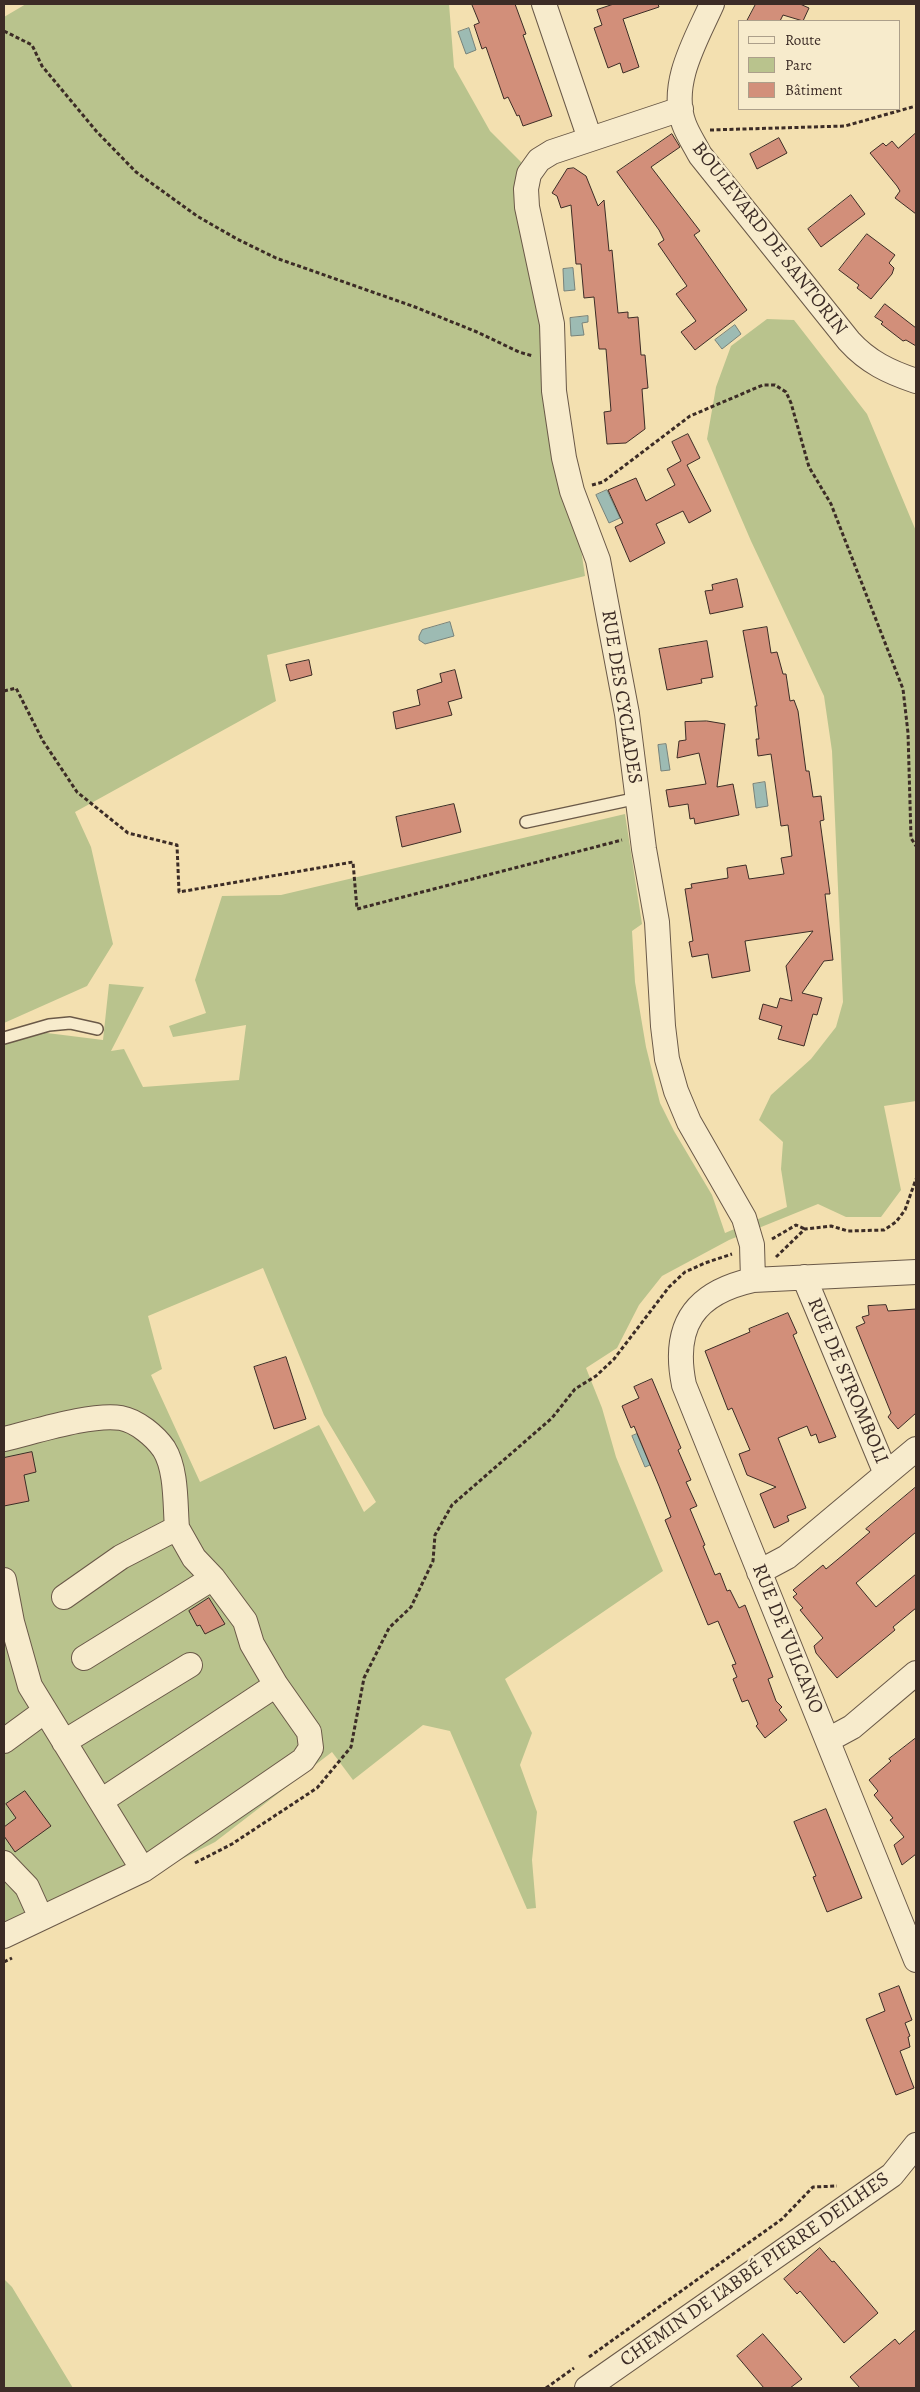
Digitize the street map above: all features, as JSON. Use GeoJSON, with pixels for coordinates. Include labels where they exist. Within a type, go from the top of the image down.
{"type":"FeatureCollection","features":[{"type":"Feature","properties":{"kind":"street"},"geometry":{"type":"LineString","coordinates":[[544,4],[590,139]]}},
{"type":"Feature","properties":{"kind":"street","name":"BOULEVARD DE SANTORIN"},"geometry":{"type":"LineString","coordinates":[[712,4],[686,62],[681,85],[683,123],[700,155],[862,356],[878,367],[916,381]]}},
{"type":"Feature","properties":{"kind":"street","name":"RUE DES CYCLADES"},"geometry":{"type":"LineString","coordinates":[[681,109],[552,152],[539,160],[530,174],[526,189],[532,235],[552,324],[558,424],[572,491],[595,552],[603,584],[627,714],[642,835],[657,922],[663,1026],[669,1067],[676,1091],[689,1122],[744,1218],[752,1245],[753,1280]]}},
{"type":"Feature","properties":{"kind":"street","name":"RUE DE VULCANO"},"geometry":{"type":"LineString","coordinates":[[916,1272],[753,1280],[730,1285],[708,1297],[692,1315],[682,1337],[679,1361],[684,1385],[828,1740],[910,1922],[916,1960]]}},
{"type":"Feature","properties":{"kind":"street","name":"RUE DE STROMBOLI"},"geometry":{"type":"LineString","coordinates":[[759,1572],[787,1557],[886,1474],[804,1277]]}},
{"type":"Feature","properties":{"kind":"street"},"geometry":{"type":"LineString","coordinates":[[4,1439],[84,1420],[121,1418],[144,1428],[164,1450],[174,1480],[176,1528],[194,1558],[213,1578],[245,1621],[252,1644],[276,1685],[309,1732],[311,1748],[303,1760],[143,1870],[4,1936]]}},
{"type":"Feature","properties":{"kind":"street"},"geometry":{"type":"LineString","coordinates":[[886,1474],[916,1449]]}},
{"type":"Feature","properties":{"kind":"street"},"geometry":{"type":"LineString","coordinates":[[64,1597],[121,1557],[176,1528]]}},
{"type":"Feature","properties":{"kind":"street"},"geometry":{"type":"LineString","coordinates":[[84,1658],[213,1578]]}},
{"type":"Feature","properties":{"kind":"street"},"geometry":{"type":"LineString","coordinates":[[4,1580],[8,1624],[30,1686],[143,1870]]}},
{"type":"Feature","properties":{"kind":"street"},"geometry":{"type":"LineString","coordinates":[[64,1742],[190,1665]]}},
{"type":"Feature","properties":{"kind":"street"},"geometry":{"type":"LineString","coordinates":[[828,1740],[852,1727],[916,1674]]}},
{"type":"Feature","properties":{"kind":"street"},"geometry":{"type":"LineString","coordinates":[[101,1801],[276,1685]]}},
{"type":"Feature","properties":{"kind":"street"},"geometry":{"type":"LineString","coordinates":[[4,1741],[45,1711]]}},
{"type":"Feature","properties":{"kind":"street"},"geometry":{"type":"LineString","coordinates":[[4,1863],[27,1887],[41,1918]]}},
{"type":"Feature","properties":{"kind":"street","name":"CHEMIN DE L'ABBÉ PIERRE DEILHES"},"geometry":{"type":"LineString","coordinates":[[587,2388],[868,2193],[892,2175],[916,2145]]}},
{"type":"Feature","properties":{"kind":"lane"},"geometry":{"type":"LineString","coordinates":[[526,822],[638,798]]}},
{"type":"Feature","properties":{"kind":"lane"},"geometry":{"type":"LineString","coordinates":[[4,1038],[48,1025],[70,1023],[97,1029]]}},
{"type":"Feature","properties":{"kind":"path"},"geometry":{"type":"LineString","coordinates":[[4,31],[32,45],[46,73],[97,132],[136,172],[197,216],[276,258],[415,307],[519,352],[554,362]]}},
{"type":"Feature","properties":{"kind":"path"},"geometry":{"type":"LineString","coordinates":[[710,135],[708,130],[845,126],[916,106]]}},
{"type":"Feature","properties":{"kind":"path"},"geometry":{"type":"LineString","coordinates":[[572,491],[603,482],[690,416],[762,385],[775,385],[786,392],[809,467],[830,504],[903,689],[908,732],[911,838],[916,846]]}},
{"type":"Feature","properties":{"kind":"path"},"geometry":{"type":"LineString","coordinates":[[4,691],[16,688],[43,741],[78,792],[128,833],[177,844],[179,892],[353,862],[357,910],[642,835]]}},
{"type":"Feature","properties":{"kind":"path"},"geometry":{"type":"LineString","coordinates":[[188,1867],[232,1844],[317,1788],[350,1747],[364,1678],[389,1628],[411,1607],[433,1561],[435,1535],[452,1505],[552,1418],[575,1390],[596,1376],[614,1359],[668,1287],[685,1272],[752,1245],[770,1240],[796,1225],[805,1229],[831,1226],[848,1231],[884,1230],[896,1222],[905,1210],[916,1179]]}},
{"type":"Feature","properties":{"kind":"path"},"geometry":{"type":"LineString","coordinates":[[772,1261],[805,1229]]}},
{"type":"Feature","properties":{"kind":"path"},"geometry":{"type":"LineString","coordinates":[[4,1962],[12,1958]]}},
{"type":"Feature","properties":{"kind":"path"},"geometry":{"type":"LineString","coordinates":[[585,2360],[782,2219],[812,2187],[851,2186],[868,2193]]}},
{"type":"Feature","properties":{"kind":"path"},"geometry":{"type":"LineString","coordinates":[[546,2388],[577,2366]]}},
{"type":"Feature","properties":{"kind":"green space"},"geometry":{"type":"Polygon","coordinates":[[[26,4],[449,4],[454,67],[490,131],[521,162],[539,264],[585,576],[267,655],[276,701],[75,812],[91,847],[113,944],[87,986],[4,1023],[4,17],[26,4]]]}},
{"type":"Feature","properties":{"kind":"green space"},"geometry":{"type":"Polygon","coordinates":[[[767,319],[794,320],[867,414],[916,531],[916,1101],[884,1106],[901,1190],[881,1217],[846,1217],[818,1204],[729,1240],[662,1276],[639,1305],[617,1348],[586,1368],[602,1408],[616,1457],[663,1571],[505,1679],[532,1733],[520,1765],[537,1812],[532,1860],[536,1908],[527,1909],[450,1731],[423,1725],[353,1780],[332,1752],[215,1842],[4,1950],[4,1042],[39,1032],[103,1040],[109,984],[144,987],[111,1051],[124,1049],[143,1087],[239,1080],[246,1025],[173,1037],[169,1026],[206,1013],[195,980],[222,896],[281,895],[625,814],[642,924],[632,931],[635,982],[646,1047],[660,1103],[674,1131],[712,1195],[725,1233],[787,1207],[781,1169],[783,1142],[759,1120],[771,1095],[811,1059],[836,1027],[843,1002],[832,751],[824,696],[751,541],[707,439],[716,387],[731,346],[767,319]],[[263,1268],[148,1316],[162,1369],[151,1375],[200,1482],[319,1425],[364,1512],[376,1502],[324,1415],[263,1268]]]}},
{"type":"Feature","properties":{"kind":"green space"},"geometry":{"type":"Polygon","coordinates":[[[4,2279],[12,2287],[73,2388],[4,2388],[4,2279]]]}},
{"type":"Feature","properties":{"kind":"water"},"geometry":{"type":"Polygon","coordinates":[[[469,28],[476,50],[466,54],[458,32],[469,28]]]}},
{"type":"Feature","properties":{"kind":"water"},"geometry":{"type":"Polygon","coordinates":[[[573,268],[575,290],[564,291],[563,269],[573,268]]]}},
{"type":"Feature","properties":{"kind":"water"},"geometry":{"type":"Polygon","coordinates":[[[588,316],[588,322],[582,323],[584,335],[571,336],[570,318],[588,316]]]}},
{"type":"Feature","properties":{"kind":"water"},"geometry":{"type":"Polygon","coordinates":[[[735,325],[741,334],[722,349],[715,340],[735,325]]]}},
{"type":"Feature","properties":{"kind":"water"},"geometry":{"type":"Polygon","coordinates":[[[607,490],[620,518],[609,523],[596,495],[607,490]]]}},
{"type":"Feature","properties":{"kind":"water"},"geometry":{"type":"Polygon","coordinates":[[[450,622],[454,636],[425,644],[419,640],[422,630],[450,622]]]}},
{"type":"Feature","properties":{"kind":"water"},"geometry":{"type":"Polygon","coordinates":[[[666,744],[670,770],[661,771],[658,745],[666,744]]]}},
{"type":"Feature","properties":{"kind":"water"},"geometry":{"type":"Polygon","coordinates":[[[765,782],[768,806],[756,808],[753,784],[765,782]]]}},
{"type":"Feature","properties":{"kind":"water"},"geometry":{"type":"Polygon","coordinates":[[[637,1434],[650,1465],[645,1467],[632,1436],[637,1434]]]}},
{"type":"Feature","properties":{"kind":"building"},"geometry":{"type":"Polygon","coordinates":[[[472,4],[515,4],[526,34],[523,35],[552,116],[523,126],[519,115],[517,116],[508,97],[504,99],[486,47],[482,49],[474,25],[479,23],[472,4]]]}},
{"type":"Feature","properties":{"kind":"building"},"geometry":{"type":"Polygon","coordinates":[[[614,4],[658,4],[659,7],[623,19],[639,67],[623,73],[620,63],[608,68],[594,28],[602,25],[597,10],[614,4]]]}},
{"type":"Feature","properties":{"kind":"building"},"geometry":{"type":"Polygon","coordinates":[[[756,4],[800,4],[809,8],[803,20],[783,15],[780,20],[748,20],[756,4]]]}},
{"type":"Feature","properties":{"kind":"building"},"geometry":{"type":"Polygon","coordinates":[[[916,133],[916,214],[895,198],[900,191],[870,153],[883,143],[886,146],[892,141],[898,148],[916,133]]]}},
{"type":"Feature","properties":{"kind":"building"},"geometry":{"type":"Polygon","coordinates":[[[672,134],[680,147],[651,167],[700,231],[694,235],[747,310],[695,350],[681,332],[696,321],[676,294],[687,286],[658,244],[664,240],[659,230],[617,172],[672,134]]]}},
{"type":"Feature","properties":{"kind":"building"},"geometry":{"type":"Polygon","coordinates":[[[779,138],[787,153],[757,169],[750,154],[779,138]]]}},
{"type":"Feature","properties":{"kind":"building"},"geometry":{"type":"Polygon","coordinates":[[[574,168],[586,176],[598,206],[604,200],[609,251],[612,250],[618,313],[628,312],[628,318],[638,317],[641,355],[645,355],[648,388],[642,389],[645,429],[626,443],[607,444],[604,412],[611,411],[606,349],[599,349],[594,297],[584,298],[581,264],[576,264],[571,205],[561,208],[557,196],[552,193],[567,169],[574,168]]]}},
{"type":"Feature","properties":{"kind":"building"},"geometry":{"type":"Polygon","coordinates":[[[851,195],[865,214],[821,247],[808,229],[851,195]]]}},
{"type":"Feature","properties":{"kind":"building"},"geometry":{"type":"Polygon","coordinates":[[[867,234],[895,255],[889,263],[894,268],[892,274],[871,299],[857,288],[859,285],[839,270],[867,234]]]}},
{"type":"Feature","properties":{"kind":"building"},"geometry":{"type":"Polygon","coordinates":[[[885,304],[916,328],[916,346],[906,340],[903,341],[875,317],[885,304]]]}},
{"type":"Feature","properties":{"kind":"building"},"geometry":{"type":"Polygon","coordinates":[[[688,434],[700,458],[687,465],[711,511],[689,523],[683,511],[656,524],[665,543],[630,562],[615,527],[623,523],[608,490],[636,478],[646,501],[675,485],[667,469],[681,461],[672,442],[688,434]]]}},
{"type":"Feature","properties":{"kind":"building"},"geometry":{"type":"Polygon","coordinates":[[[737,579],[743,607],[710,614],[705,591],[713,590],[712,585],[737,579]]]}},
{"type":"Feature","properties":{"kind":"building"},"geometry":{"type":"Polygon","coordinates":[[[767,627],[771,653],[777,652],[783,674],[786,674],[790,701],[794,700],[798,711],[806,771],[809,771],[813,797],[821,796],[824,820],[820,821],[830,894],[825,894],[833,960],[824,961],[802,993],[822,998],[817,1015],[813,1014],[804,1046],[778,1039],[782,1026],[759,1019],[763,1004],[777,1008],[780,998],[792,1001],[786,966],[813,931],[745,941],[750,971],[712,978],[708,954],[692,957],[689,942],[693,941],[685,889],[692,888],[691,884],[728,878],[727,868],[746,865],[749,879],[784,874],[781,858],[792,856],[788,825],[781,826],[771,754],[758,756],[756,739],[759,739],[755,706],[757,706],[743,631],[767,627]]]}},
{"type":"Feature","properties":{"kind":"building"},"geometry":{"type":"Polygon","coordinates":[[[707,641],[713,677],[701,679],[702,683],[667,690],[659,649],[707,641]]]}},
{"type":"Feature","properties":{"kind":"building"},"geometry":{"type":"Polygon","coordinates":[[[309,660],[312,675],[290,681],[286,665],[309,660]]]}},
{"type":"Feature","properties":{"kind":"building"},"geometry":{"type":"Polygon","coordinates":[[[455,670],[462,698],[448,702],[452,715],[396,729],[393,712],[420,705],[417,690],[442,682],[440,674],[455,670]]]}},
{"type":"Feature","properties":{"kind":"building"},"geometry":{"type":"Polygon","coordinates":[[[707,721],[725,724],[717,787],[733,784],[739,815],[695,824],[694,818],[690,819],[688,804],[669,807],[666,790],[706,784],[699,753],[677,758],[679,741],[686,740],[685,722],[707,721]]]}},
{"type":"Feature","properties":{"kind":"building"},"geometry":{"type":"Polygon","coordinates":[[[454,804],[461,832],[402,847],[396,817],[454,804]]]}},
{"type":"Feature","properties":{"kind":"building"},"geometry":{"type":"Polygon","coordinates":[[[886,1305],[888,1311],[916,1309],[916,1413],[898,1429],[888,1417],[891,1413],[856,1327],[865,1323],[862,1317],[869,1315],[868,1306],[886,1305]]]}},
{"type":"Feature","properties":{"kind":"building"},"geometry":{"type":"Polygon","coordinates":[[[788,1313],[797,1333],[793,1335],[836,1437],[819,1443],[816,1434],[811,1436],[807,1426],[778,1438],[806,1508],[787,1516],[789,1521],[774,1528],[760,1494],[776,1487],[747,1475],[739,1454],[750,1450],[732,1408],[728,1410],[705,1351],[750,1332],[749,1329],[788,1313]]]}},
{"type":"Feature","properties":{"kind":"building"},"geometry":{"type":"Polygon","coordinates":[[[286,1357],[306,1419],[274,1429],[254,1367],[286,1357]]]}},
{"type":"Feature","properties":{"kind":"building"},"geometry":{"type":"Polygon","coordinates":[[[652,1379],[681,1448],[678,1450],[691,1480],[686,1482],[697,1506],[690,1509],[705,1545],[703,1546],[715,1575],[720,1573],[727,1591],[730,1590],[739,1608],[745,1605],[773,1677],[768,1679],[776,1701],[782,1707],[779,1710],[787,1720],[765,1738],[756,1726],[758,1724],[748,1700],[742,1702],[733,1679],[737,1677],[732,1665],[736,1664],[718,1621],[708,1625],[665,1520],[671,1517],[659,1486],[634,1426],[631,1428],[622,1406],[639,1398],[634,1387],[652,1379]]]}},
{"type":"Feature","properties":{"kind":"building"},"geometry":{"type":"Polygon","coordinates":[[[32,1452],[36,1472],[24,1475],[29,1501],[4,1506],[4,1458],[32,1452]]]}},
{"type":"Feature","properties":{"kind":"building"},"geometry":{"type":"Polygon","coordinates":[[[916,1487],[916,1532],[856,1583],[876,1607],[916,1574],[916,1608],[893,1627],[895,1630],[837,1678],[816,1653],[814,1646],[823,1638],[800,1610],[803,1608],[793,1597],[797,1594],[793,1590],[823,1565],[826,1569],[843,1555],[870,1532],[866,1529],[916,1487]]]}},
{"type":"Feature","properties":{"kind":"building"},"geometry":{"type":"Polygon","coordinates":[[[209,1598],[225,1624],[205,1634],[200,1625],[197,1626],[189,1611],[209,1598]]]}},
{"type":"Feature","properties":{"kind":"building"},"geometry":{"type":"Polygon","coordinates":[[[916,1738],[916,1854],[902,1865],[894,1845],[904,1837],[890,1820],[893,1818],[874,1795],[878,1791],[869,1780],[891,1761],[889,1759],[916,1738]]]}},
{"type":"Feature","properties":{"kind":"building"},"geometry":{"type":"Polygon","coordinates":[[[25,1791],[51,1826],[15,1852],[4,1836],[4,1827],[16,1818],[6,1804],[25,1791]]]}},
{"type":"Feature","properties":{"kind":"building"},"geometry":{"type":"Polygon","coordinates":[[[826,1809],[862,1898],[827,1912],[813,1877],[816,1876],[794,1822],[826,1809]]]}},
{"type":"Feature","properties":{"kind":"building"},"geometry":{"type":"Polygon","coordinates":[[[899,1986],[912,2020],[905,2023],[910,2036],[908,2037],[910,2047],[900,2051],[914,2088],[896,2095],[866,2019],[885,2011],[879,1994],[899,1986]]]}},
{"type":"Feature","properties":{"kind":"building"},"geometry":{"type":"Polygon","coordinates":[[[820,2248],[832,2262],[834,2261],[878,2313],[844,2343],[800,2291],[797,2294],[784,2279],[820,2248]]]}},
{"type":"Feature","properties":{"kind":"building"},"geometry":{"type":"Polygon","coordinates":[[[916,2330],[916,2388],[860,2388],[850,2377],[895,2339],[899,2344],[916,2330]]]}},
{"type":"Feature","properties":{"kind":"building"},"geometry":{"type":"Polygon","coordinates":[[[763,2334],[802,2379],[790,2388],[764,2388],[737,2356],[763,2334]]]}}]}
